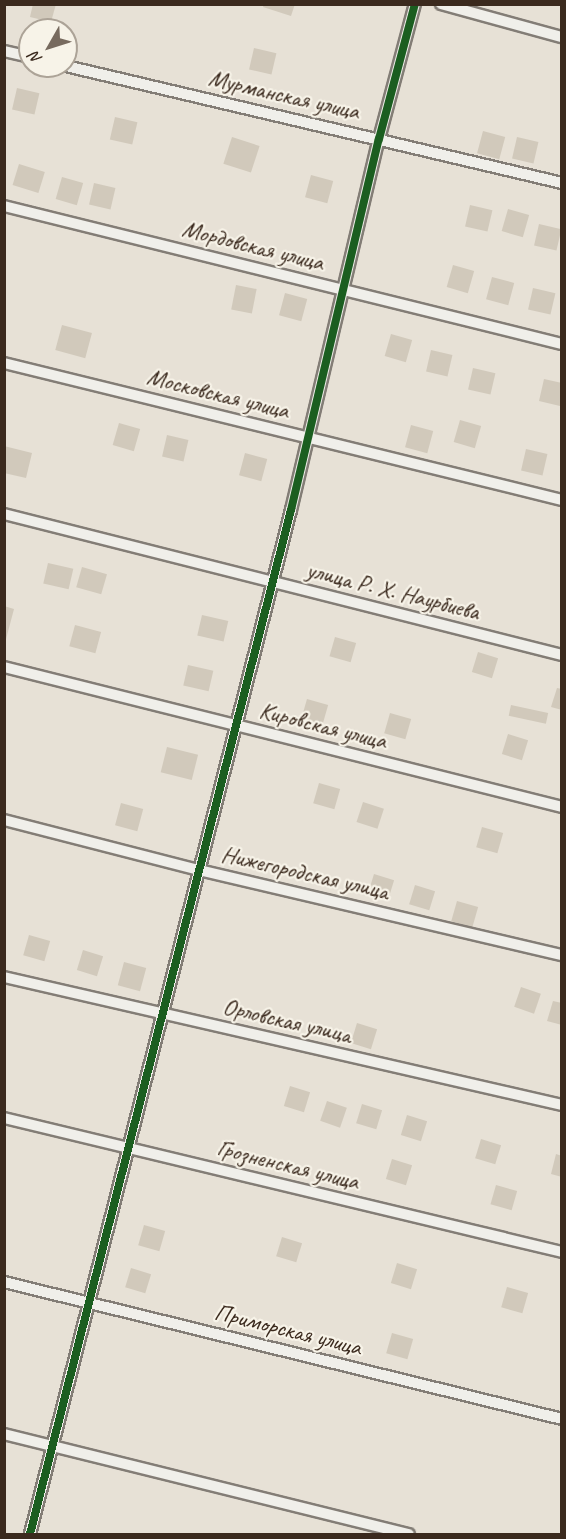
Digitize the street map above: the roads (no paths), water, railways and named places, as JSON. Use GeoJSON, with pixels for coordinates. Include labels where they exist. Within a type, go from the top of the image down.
{"type":"FeatureCollection","features":[{"type":"Feature","properties":{"kind":"street"},"geometry":{"type":"LineString","coordinates":[[30,1534],[272,583],[379,140],[415,4]]}},
{"type":"Feature","properties":{"kind":"street"},"geometry":{"type":"LineString","coordinates":[[441,4],[561,36]]}},
{"type":"Feature","properties":{"kind":"street","name":"Мурманская улица"},"geometry":{"type":"LineString","coordinates":[[78,69],[561,183]]}},
{"type":"Feature","properties":{"kind":"street","name":"Мордовская улица"},"geometry":{"type":"LineString","coordinates":[[4,206],[561,344]]}},
{"type":"Feature","properties":{"kind":"street","name":"Московская улица"},"geometry":{"type":"LineString","coordinates":[[4,363],[561,500]]}},
{"type":"Feature","properties":{"kind":"street","name":"улица Р. Х. Наурбиева"},"geometry":{"type":"LineString","coordinates":[[4,514],[561,655]]}},
{"type":"Feature","properties":{"kind":"street","name":"Кировская улица"},"geometry":{"type":"LineString","coordinates":[[4,667],[561,807]]}},
{"type":"Feature","properties":{"kind":"street","name":"Нижегородская улица"},"geometry":{"type":"LineString","coordinates":[[4,820],[199,870],[561,955]]}},
{"type":"Feature","properties":{"kind":"street","name":"Орловская улица"},"geometry":{"type":"LineString","coordinates":[[4,977],[561,1105]]}},
{"type":"Feature","properties":{"kind":"street","name":"Грозненская улица"},"geometry":{"type":"LineString","coordinates":[[4,1118],[561,1252]]}},
{"type":"Feature","properties":{"kind":"street","name":"Приморская улица"},"geometry":{"type":"LineString","coordinates":[[4,1282],[561,1419]]}},
{"type":"Feature","properties":{"kind":"street"},"geometry":{"type":"LineString","coordinates":[[4,1434],[409,1534]]}}]}
